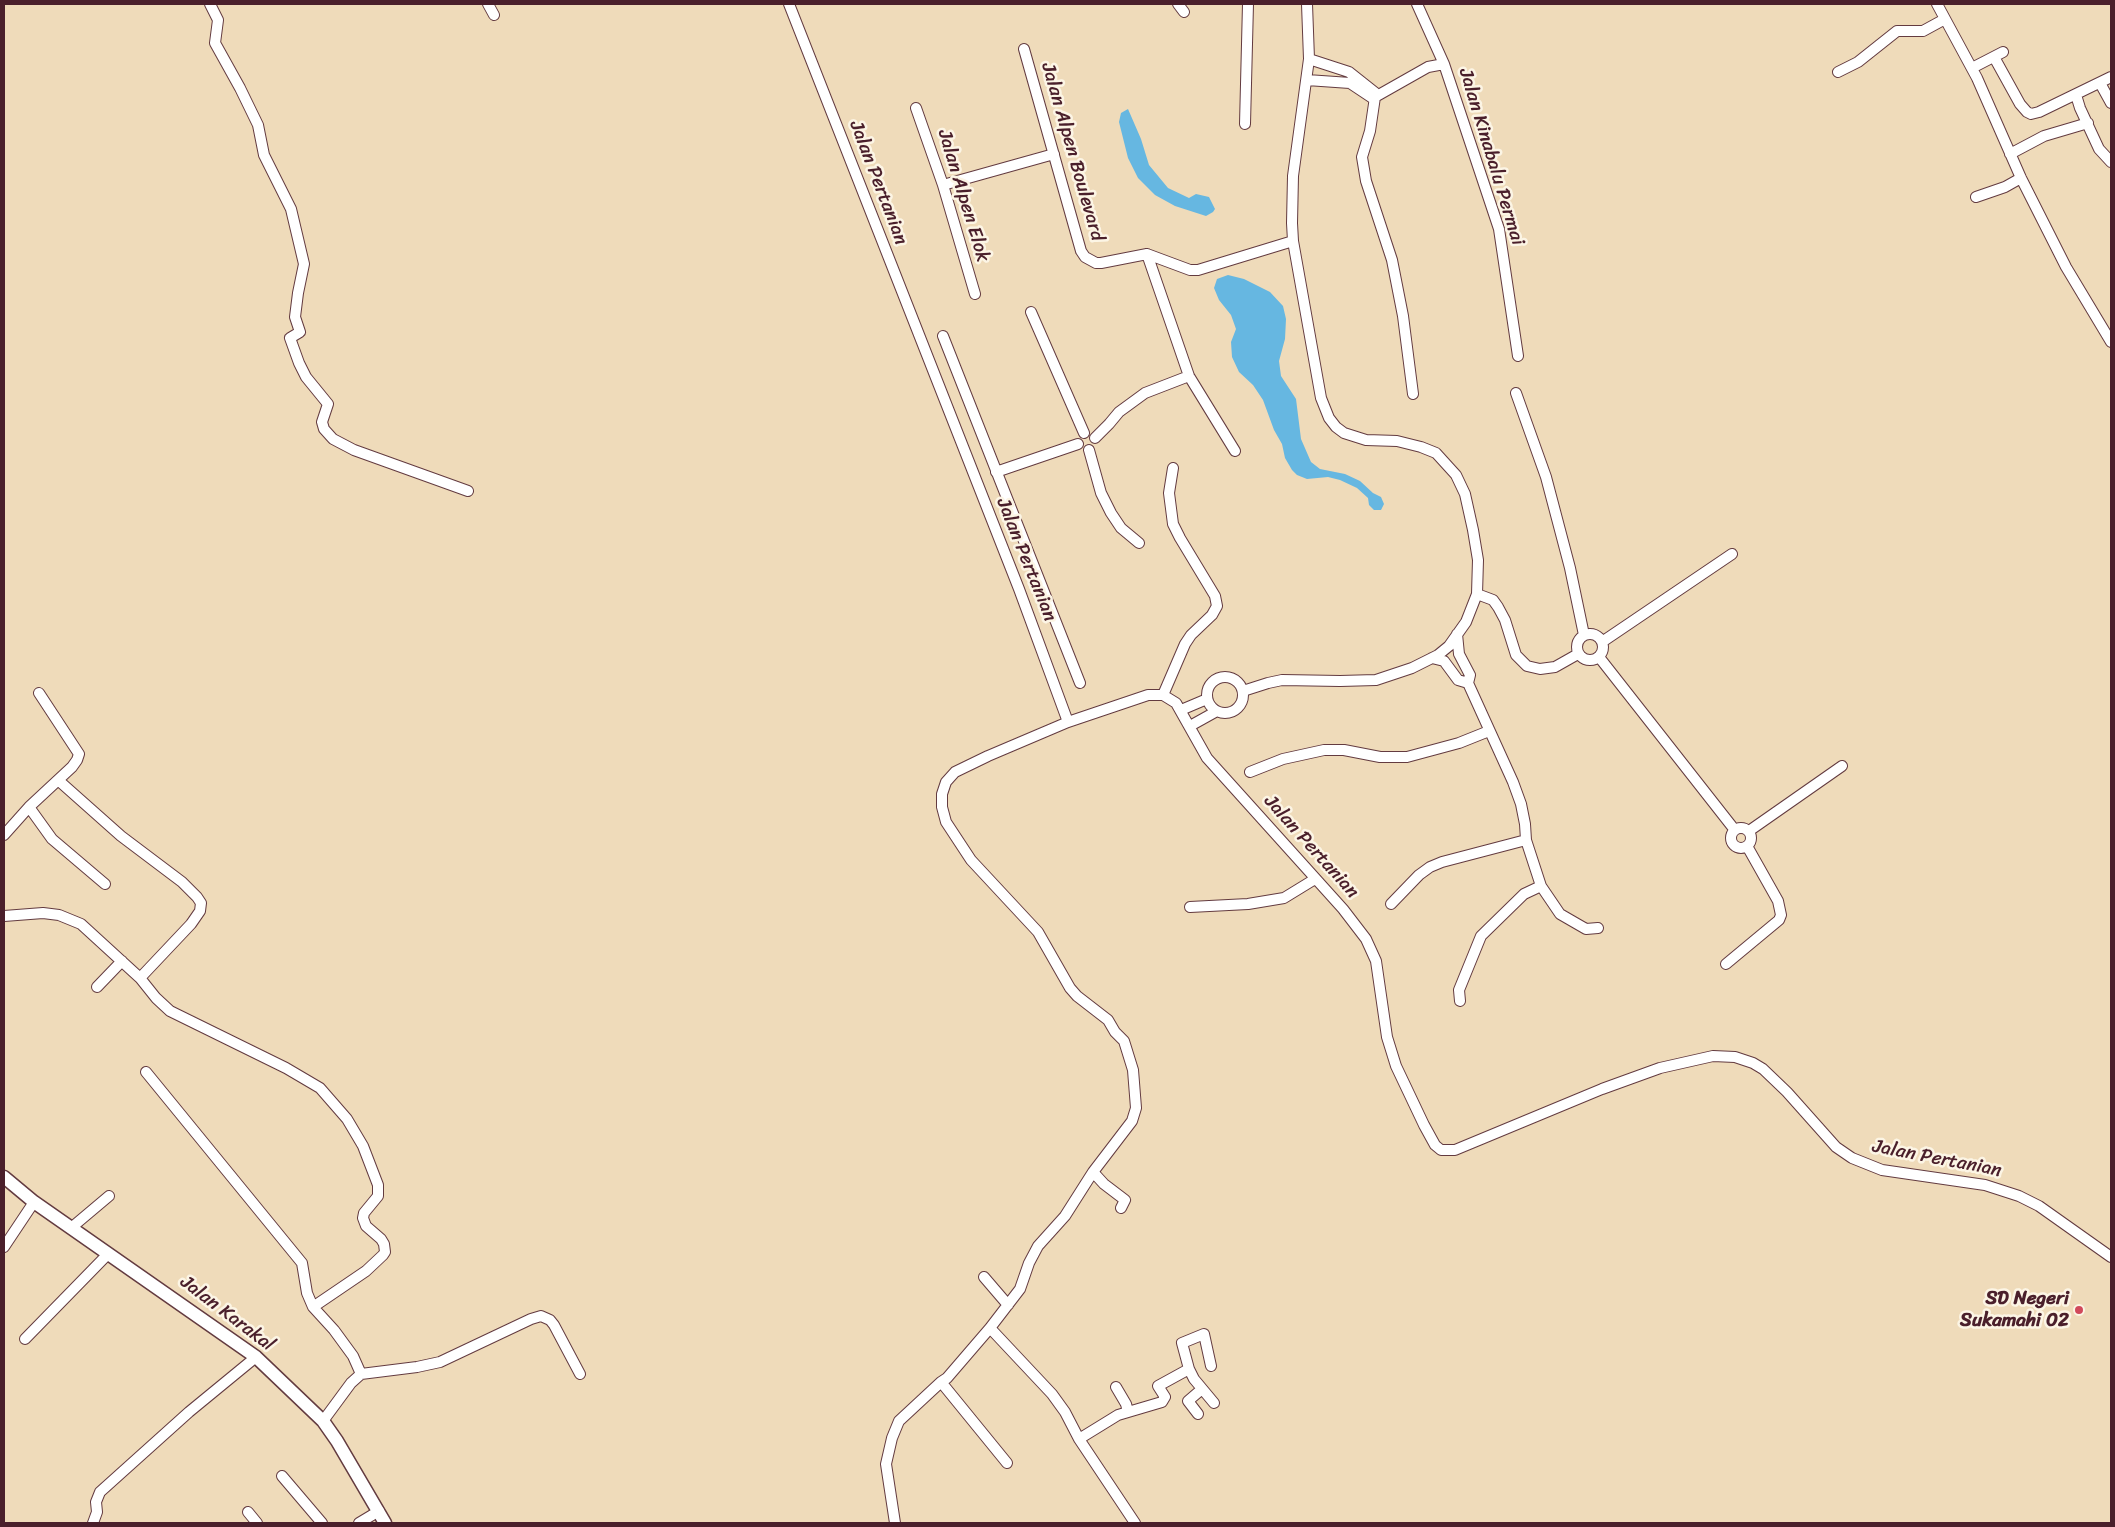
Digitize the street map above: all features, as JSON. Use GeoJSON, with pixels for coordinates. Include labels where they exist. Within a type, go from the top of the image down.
{"type":"FeatureCollection","features":[{"type":"Feature","properties":{"kind":"main road","name":"Jalan Karakal"},"geometry":{"type":"LineString","coordinates":[[4,1177],[34,1202],[256,1357],[323,1421],[385,1523]]}},
{"type":"Feature","properties":{"kind":"street"},"geometry":{"type":"LineString","coordinates":[[210,4],[218,20],[215,43],[258,125],[264,155],[291,208],[304,264],[295,318],[300,332],[290,338],[306,377],[328,404],[322,422],[324,429],[333,439],[354,450],[468,490]]}},
{"type":"Feature","properties":{"kind":"street"},"geometry":{"type":"LineString","coordinates":[[488,4],[494,15]]}},
{"type":"Feature","properties":{"kind":"street","name":"Jalan Pertanian"},"geometry":{"type":"LineString","coordinates":[[790,4],[1019,589],[1068,722]]}},
{"type":"Feature","properties":{"kind":"street"},"geometry":{"type":"LineString","coordinates":[[1245,124],[1248,4]]}},
{"type":"Feature","properties":{"kind":"street"},"geometry":{"type":"LineString","coordinates":[[1243,692],[1268,682],[1282,680],[1376,680],[1396,675],[1432,658],[1448,646],[1466,622],[1477,594],[1478,560],[1474,530],[1464,494],[1456,475],[1436,453],[1421,447],[1397,441],[1366,440],[1344,433],[1336,427],[1325,409],[1318,386],[1293,241],[1291,194],[1309,59],[1307,4]]}},
{"type":"Feature","properties":{"kind":"street","name":"Jalan Kinabalu Permai"},"geometry":{"type":"LineString","coordinates":[[1417,4],[1444,64],[1499,229],[1518,356]]}},
{"type":"Feature","properties":{"kind":"street"},"geometry":{"type":"LineString","coordinates":[[1937,4],[1972,68],[2021,178],[2066,267],[2111,342]]}},
{"type":"Feature","properties":{"kind":"street"},"geometry":{"type":"LineString","coordinates":[[1838,72],[1858,62],[1897,31],[1923,32],[1945,19]]}},
{"type":"Feature","properties":{"kind":"street","name":"Jalan Alpen Boulevard"},"geometry":{"type":"LineString","coordinates":[[1024,49],[1081,251],[1085,257],[1096,263],[1147,254]]}},
{"type":"Feature","properties":{"kind":"street"},"geometry":{"type":"LineString","coordinates":[[1972,68],[1998,54],[2020,104],[2029,114],[2039,112],[2111,77]]}},
{"type":"Feature","properties":{"kind":"street"},"geometry":{"type":"LineString","coordinates":[[1309,59],[1349,72],[1376,97]]}},
{"type":"Feature","properties":{"kind":"street"},"geometry":{"type":"LineString","coordinates":[[1376,97],[1428,67],[1444,64]]}},
{"type":"Feature","properties":{"kind":"street"},"geometry":{"type":"LineString","coordinates":[[1307,80],[1350,84],[1376,97]]}},
{"type":"Feature","properties":{"kind":"street"},"geometry":{"type":"LineString","coordinates":[[2100,83],[2111,103]]}},
{"type":"Feature","properties":{"kind":"street"},"geometry":{"type":"LineString","coordinates":[[2076,95],[2099,149],[2111,162]]}},
{"type":"Feature","properties":{"kind":"street"},"geometry":{"type":"LineString","coordinates":[[1376,97],[1370,131],[1362,157],[1366,181],[1394,270],[1403,316],[1413,394]]}},
{"type":"Feature","properties":{"kind":"street","name":"Jalan Alpen Elok"},"geometry":{"type":"LineString","coordinates":[[916,108],[943,184],[974,294]]}},
{"type":"Feature","properties":{"kind":"street"},"geometry":{"type":"LineString","coordinates":[[2010,154],[2044,136],[2088,123]]}},
{"type":"Feature","properties":{"kind":"street"},"geometry":{"type":"LineString","coordinates":[[943,184],[1054,154]]}},
{"type":"Feature","properties":{"kind":"street"},"geometry":{"type":"LineString","coordinates":[[1976,197],[2005,187],[2021,178]]}},
{"type":"Feature","properties":{"kind":"street"},"geometry":{"type":"LineString","coordinates":[[1147,254],[1190,270],[1198,270],[1293,241]]}},
{"type":"Feature","properties":{"kind":"street"},"geometry":{"type":"LineString","coordinates":[[1147,254],[1189,376],[1235,450]]}},
{"type":"Feature","properties":{"kind":"street"},"geometry":{"type":"LineString","coordinates":[[1031,312],[1084,433]]}},
{"type":"Feature","properties":{"kind":"street"},"geometry":{"type":"LineString","coordinates":[[943,336],[1080,683]]}},
{"type":"Feature","properties":{"kind":"street"},"geometry":{"type":"LineString","coordinates":[[1095,438],[1090,434],[1084,433],[1078,438],[1078,444],[1082,450],[1089,450],[1094,446],[1095,438],[1119,412],[1145,393],[1189,376]]}},
{"type":"Feature","properties":{"kind":"street"},"geometry":{"type":"LineString","coordinates":[[1516,393],[1546,477],[1570,568],[1584,635]]}},
{"type":"Feature","properties":{"kind":"street"},"geometry":{"type":"LineString","coordinates":[[996,472],[1078,444]]}},
{"type":"Feature","properties":{"kind":"street"},"geometry":{"type":"LineString","coordinates":[[1089,450],[1101,493],[1111,513],[1121,528],[1139,543]]}},
{"type":"Feature","properties":{"kind":"street"},"geometry":{"type":"LineString","coordinates":[[895,1523],[886,1464],[892,1438],[899,1421],[947,1378],[1008,1305],[1020,1289],[1029,1263],[1038,1246],[1065,1216],[1093,1172],[1132,1121],[1136,1108],[1133,1070],[1124,1041],[1115,1032],[1108,1020],[1077,996],[1070,988],[1038,932],[971,860],[946,822],[942,807],[942,794],[946,782],[955,772],[1068,722],[1148,695],[1163,695],[1185,644],[1191,635],[1212,615],[1217,606],[1215,596],[1180,538],[1174,524],[1169,493],[1173,468]]}},
{"type":"Feature","properties":{"kind":"street"},"geometry":{"type":"LineString","coordinates":[[1602,642],[1732,554]]}},
{"type":"Feature","properties":{"kind":"street"},"geometry":{"type":"LineString","coordinates":[[1477,594],[1493,600],[1498,607],[1505,620],[1516,655],[1527,666],[1540,669],[1555,667],[1578,654]]}},
{"type":"Feature","properties":{"kind":"street"},"geometry":{"type":"LineString","coordinates":[[1457,634],[1459,654],[1470,676],[1468,682],[1521,804],[1526,840],[1541,886],[1560,914],[1586,930],[1598,928]]}},
{"type":"Feature","properties":{"kind":"street"},"geometry":{"type":"LineString","coordinates":[[1593,634],[1602,642],[1603,650],[1599,657],[1590,661],[1581,658],[1578,654],[1577,641],[1584,635],[1593,634]]}},
{"type":"Feature","properties":{"kind":"street"},"geometry":{"type":"LineString","coordinates":[[1599,657],[1734,829]]}},
{"type":"Feature","properties":{"kind":"street"},"geometry":{"type":"LineString","coordinates":[[1432,658],[1444,661],[1458,680],[1468,682]]}},
{"type":"Feature","properties":{"kind":"street"},"geometry":{"type":"LineString","coordinates":[[1219,679],[1233,680],[1243,692],[1242,701],[1236,709],[1227,713],[1217,711],[1207,699],[1211,685],[1219,679]]}},
{"type":"Feature","properties":{"kind":"street"},"geometry":{"type":"LineString","coordinates":[[4,835],[29,807],[77,760],[78,754],[39,693]]}},
{"type":"Feature","properties":{"kind":"street","name":"Jalan Pertanian"},"geometry":{"type":"LineString","coordinates":[[1163,695],[1173,700],[1212,764],[1343,909],[1371,948],[1378,974],[1387,1037],[1396,1066],[1424,1125],[1435,1145],[1441,1150],[1455,1150],[1593,1093],[1660,1068],[1713,1056],[1735,1057],[1753,1063],[1767,1072],[1836,1147],[1852,1158],[1882,1170],[1985,1185],[2019,1196],[2039,1206],[2111,1257]]}},
{"type":"Feature","properties":{"kind":"street"},"geometry":{"type":"LineString","coordinates":[[1180,710],[1207,699]]}},
{"type":"Feature","properties":{"kind":"street"},"geometry":{"type":"LineString","coordinates":[[1190,726],[1217,711]]}},
{"type":"Feature","properties":{"kind":"street"},"geometry":{"type":"LineString","coordinates":[[1250,772],[1283,758],[1324,750],[1344,750],[1380,757],[1407,757],[1459,743],[1489,731]]}},
{"type":"Feature","properties":{"kind":"street"},"geometry":{"type":"LineString","coordinates":[[1748,831],[1842,766]]}},
{"type":"Feature","properties":{"kind":"street"},"geometry":{"type":"LineString","coordinates":[[58,780],[120,836],[182,882],[197,897],[201,904],[200,911],[191,924],[140,978]]}},
{"type":"Feature","properties":{"kind":"street"},"geometry":{"type":"LineString","coordinates":[[29,807],[52,839],[105,884]]}},
{"type":"Feature","properties":{"kind":"street"},"geometry":{"type":"LineString","coordinates":[[1742,827],[1748,831],[1751,839],[1747,846],[1739,848],[1732,844],[1730,836],[1734,829],[1742,827]]}},
{"type":"Feature","properties":{"kind":"street"},"geometry":{"type":"LineString","coordinates":[[1392,904],[1419,875],[1430,867],[1442,862],[1526,840]]}},
{"type":"Feature","properties":{"kind":"street"},"geometry":{"type":"LineString","coordinates":[[1726,964],[1779,920],[1781,915],[1780,904],[1747,846]]}},
{"type":"Feature","properties":{"kind":"street"},"geometry":{"type":"LineString","coordinates":[[1190,907],[1248,904],[1284,898],[1315,878]]}},
{"type":"Feature","properties":{"kind":"street"},"geometry":{"type":"LineString","coordinates":[[1460,1001],[1459,990],[1482,936],[1524,894],[1541,886]]}},
{"type":"Feature","properties":{"kind":"street"},"geometry":{"type":"LineString","coordinates":[[4,916],[43,912],[59,915],[81,924],[140,978],[156,998],[170,1011],[286,1068],[320,1088],[347,1119],[363,1146],[378,1185],[379,1192],[363,1218],[366,1226],[384,1244],[383,1256],[343,1288],[313,1307]]}},
{"type":"Feature","properties":{"kind":"street"},"geometry":{"type":"LineString","coordinates":[[97,987],[122,961]]}},
{"type":"Feature","properties":{"kind":"street"},"geometry":{"type":"LineString","coordinates":[[146,1072],[302,1263],[307,1293],[313,1307],[334,1330],[353,1356],[360,1374]]}},
{"type":"Feature","properties":{"kind":"street"},"geometry":{"type":"LineString","coordinates":[[1093,1172],[1104,1184],[1125,1200],[1121,1208]]}},
{"type":"Feature","properties":{"kind":"street"},"geometry":{"type":"LineString","coordinates":[[72,1228],[108,1196]]}},
{"type":"Feature","properties":{"kind":"street"},"geometry":{"type":"LineString","coordinates":[[4,1247],[34,1202]]}},
{"type":"Feature","properties":{"kind":"street"},"geometry":{"type":"LineString","coordinates":[[25,1339],[108,1254]]}},
{"type":"Feature","properties":{"kind":"street"},"geometry":{"type":"LineString","coordinates":[[984,1277],[1008,1305]]}},
{"type":"Feature","properties":{"kind":"street"},"geometry":{"type":"LineString","coordinates":[[323,1421],[351,1383],[360,1374],[417,1367],[440,1362],[541,1316],[550,1320],[554,1325],[580,1374]]}},
{"type":"Feature","properties":{"kind":"street"},"geometry":{"type":"LineString","coordinates":[[990,1328],[1048,1388],[1065,1412],[1079,1439],[1135,1523]]}},
{"type":"Feature","properties":{"kind":"street"},"geometry":{"type":"LineString","coordinates":[[1211,1366],[1204,1334],[1182,1344],[1194,1379],[1214,1403]]}},
{"type":"Feature","properties":{"kind":"street"},"geometry":{"type":"LineString","coordinates":[[93,1523],[97,1512],[96,1502],[100,1492],[189,1412],[256,1357]]}},
{"type":"Feature","properties":{"kind":"street"},"geometry":{"type":"LineString","coordinates":[[1079,1439],[1118,1415],[1162,1402],[1165,1397],[1158,1386],[1189,1369]]}},
{"type":"Feature","properties":{"kind":"street"},"geometry":{"type":"LineString","coordinates":[[941,1382],[1007,1463]]}},
{"type":"Feature","properties":{"kind":"street"},"geometry":{"type":"LineString","coordinates":[[1116,1387],[1126,1404],[1128,1412]]}},
{"type":"Feature","properties":{"kind":"street"},"geometry":{"type":"LineString","coordinates":[[1198,1414],[1188,1401],[1202,1389]]}},
{"type":"Feature","properties":{"kind":"street"},"geometry":{"type":"LineString","coordinates":[[282,1476],[322,1523]]}},
{"type":"Feature","properties":{"kind":"street"},"geometry":{"type":"LineString","coordinates":[[359,1523],[379,1511]]}},
{"type":"Feature","properties":{"kind":"street"},"geometry":{"type":"LineString","coordinates":[[248,1512],[257,1523]]}},
{"type":"Feature","properties":{"kind":"water"},"geometry":{"type":"Polygon","coordinates":[[[1128,109],[1141,139],[1149,165],[1168,188],[1189,198],[1196,194],[1209,197],[1215,209],[1213,212],[1206,216],[1175,206],[1155,195],[1138,178],[1128,158],[1119,122],[1121,113],[1128,109]]]}},
{"type":"Feature","properties":{"kind":"water"},"geometry":{"type":"Polygon","coordinates":[[[1228,275],[1244,279],[1270,292],[1283,306],[1286,319],[1285,339],[1279,361],[1281,376],[1296,399],[1301,439],[1311,462],[1320,469],[1345,474],[1360,481],[1373,493],[1381,497],[1384,504],[1381,510],[1374,510],[1369,505],[1368,498],[1357,488],[1340,480],[1328,477],[1307,479],[1297,475],[1292,470],[1285,458],[1282,444],[1274,430],[1263,400],[1253,385],[1239,372],[1232,357],[1231,342],[1236,329],[1231,315],[1219,300],[1214,288],[1217,279],[1228,275]]]}},
{"type":"Feature","properties":{"kind":"place","name":"SD Negeri Sukamahi 02"},"geometry":{"type":"Point","coordinates":[2079,1310]}}]}
